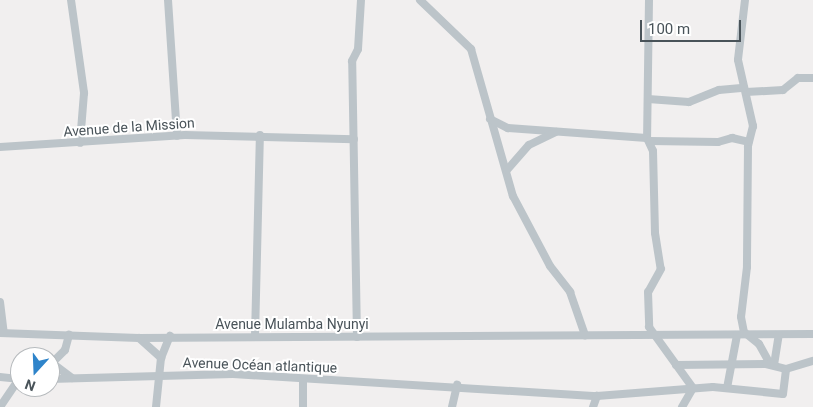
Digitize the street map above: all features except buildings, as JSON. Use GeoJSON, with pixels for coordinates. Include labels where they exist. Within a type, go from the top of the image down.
{"type":"FeatureCollection","features":[{"type":"Feature","properties":{"kind":"street"},"geometry":{"type":"LineString","coordinates":[[71,0],[84,93],[80,142]]}},
{"type":"Feature","properties":{"kind":"street"},"geometry":{"type":"LineString","coordinates":[[168,0],[177,136]]}},
{"type":"Feature","properties":{"kind":"street"},"geometry":{"type":"LineString","coordinates":[[358,337],[352,61],[358,49],[362,0]]}},
{"type":"Feature","properties":{"kind":"street"},"geometry":{"type":"LineString","coordinates":[[420,0],[471,49],[513,196],[550,266],[570,292],[585,335]]}},
{"type":"Feature","properties":{"kind":"street"},"geometry":{"type":"LineString","coordinates":[[649,0],[648,140],[661,269],[648,292],[649,327],[694,388]]}},
{"type":"Feature","properties":{"kind":"street"},"geometry":{"type":"LineString","coordinates":[[746,0],[738,60],[753,114],[749,142],[747,267],[741,317],[749,336],[772,365]]}},
{"type":"Feature","properties":{"kind":"street"},"geometry":{"type":"LineString","coordinates":[[648,99],[689,102],[719,90],[783,90],[798,78],[813,78]]}},
{"type":"Feature","properties":{"kind":"street"},"geometry":{"type":"LineString","coordinates":[[490,119],[502,127],[648,140],[718,142],[732,138],[749,142]]}},
{"type":"Feature","properties":{"kind":"street"},"geometry":{"type":"LineString","coordinates":[[507,170],[530,145],[558,132]]}},
{"type":"Feature","properties":{"kind":"street"},"geometry":{"type":"LineString","coordinates":[[254,336],[260,135]]}},
{"type":"Feature","properties":{"kind":"street","name":"Avenue de la Mission"},"geometry":{"type":"LineString","coordinates":[[0,147],[177,136],[260,135],[354,139]]}},
{"type":"Feature","properties":{"kind":"street"},"geometry":{"type":"LineString","coordinates":[[0,302],[2,333]]}},
{"type":"Feature","properties":{"kind":"street","name":"Avenue Mulamba Nyunyi"},"geometry":{"type":"LineString","coordinates":[[2,333],[139,338],[170,336],[585,335],[656,337],[813,334]]}},
{"type":"Feature","properties":{"kind":"street"},"geometry":{"type":"LineString","coordinates":[[60,355],[65,350],[69,335]]}},
{"type":"Feature","properties":{"kind":"street"},"geometry":{"type":"LineString","coordinates":[[727,388],[737,335]]}},
{"type":"Feature","properties":{"kind":"street"},"geometry":{"type":"LineString","coordinates":[[772,365],[779,335]]}},
{"type":"Feature","properties":{"kind":"street"},"geometry":{"type":"LineString","coordinates":[[156,407],[161,375],[161,358],[170,336]]}},
{"type":"Feature","properties":{"kind":"street"},"geometry":{"type":"LineString","coordinates":[[139,338],[161,358]]}},
{"type":"Feature","properties":{"kind":"street"},"geometry":{"type":"LineString","coordinates":[[676,366],[772,365],[786,369],[813,361]]}},
{"type":"Feature","properties":{"kind":"street"},"geometry":{"type":"LineString","coordinates":[[593,407],[597,396],[694,388],[727,388],[783,394],[786,369]]}},
{"type":"Feature","properties":{"kind":"street"},"geometry":{"type":"LineString","coordinates":[[60,370],[72,378]]}},
{"type":"Feature","properties":{"kind":"street","name":"Avenue Océan atlantique"},"geometry":{"type":"LineString","coordinates":[[60,378],[161,375],[303,379],[457,385],[597,396]]}},
{"type":"Feature","properties":{"kind":"street"},"geometry":{"type":"LineString","coordinates":[[303,379],[303,407]]}},
{"type":"Feature","properties":{"kind":"street"},"geometry":{"type":"LineString","coordinates":[[452,407],[457,385]]}},
{"type":"Feature","properties":{"kind":"street"},"geometry":{"type":"LineString","coordinates":[[682,407],[694,388]]}},
{"type":"Feature","properties":{"kind":"street"},"geometry":{"type":"LineString","coordinates":[[0,407],[10,392]]}}]}
